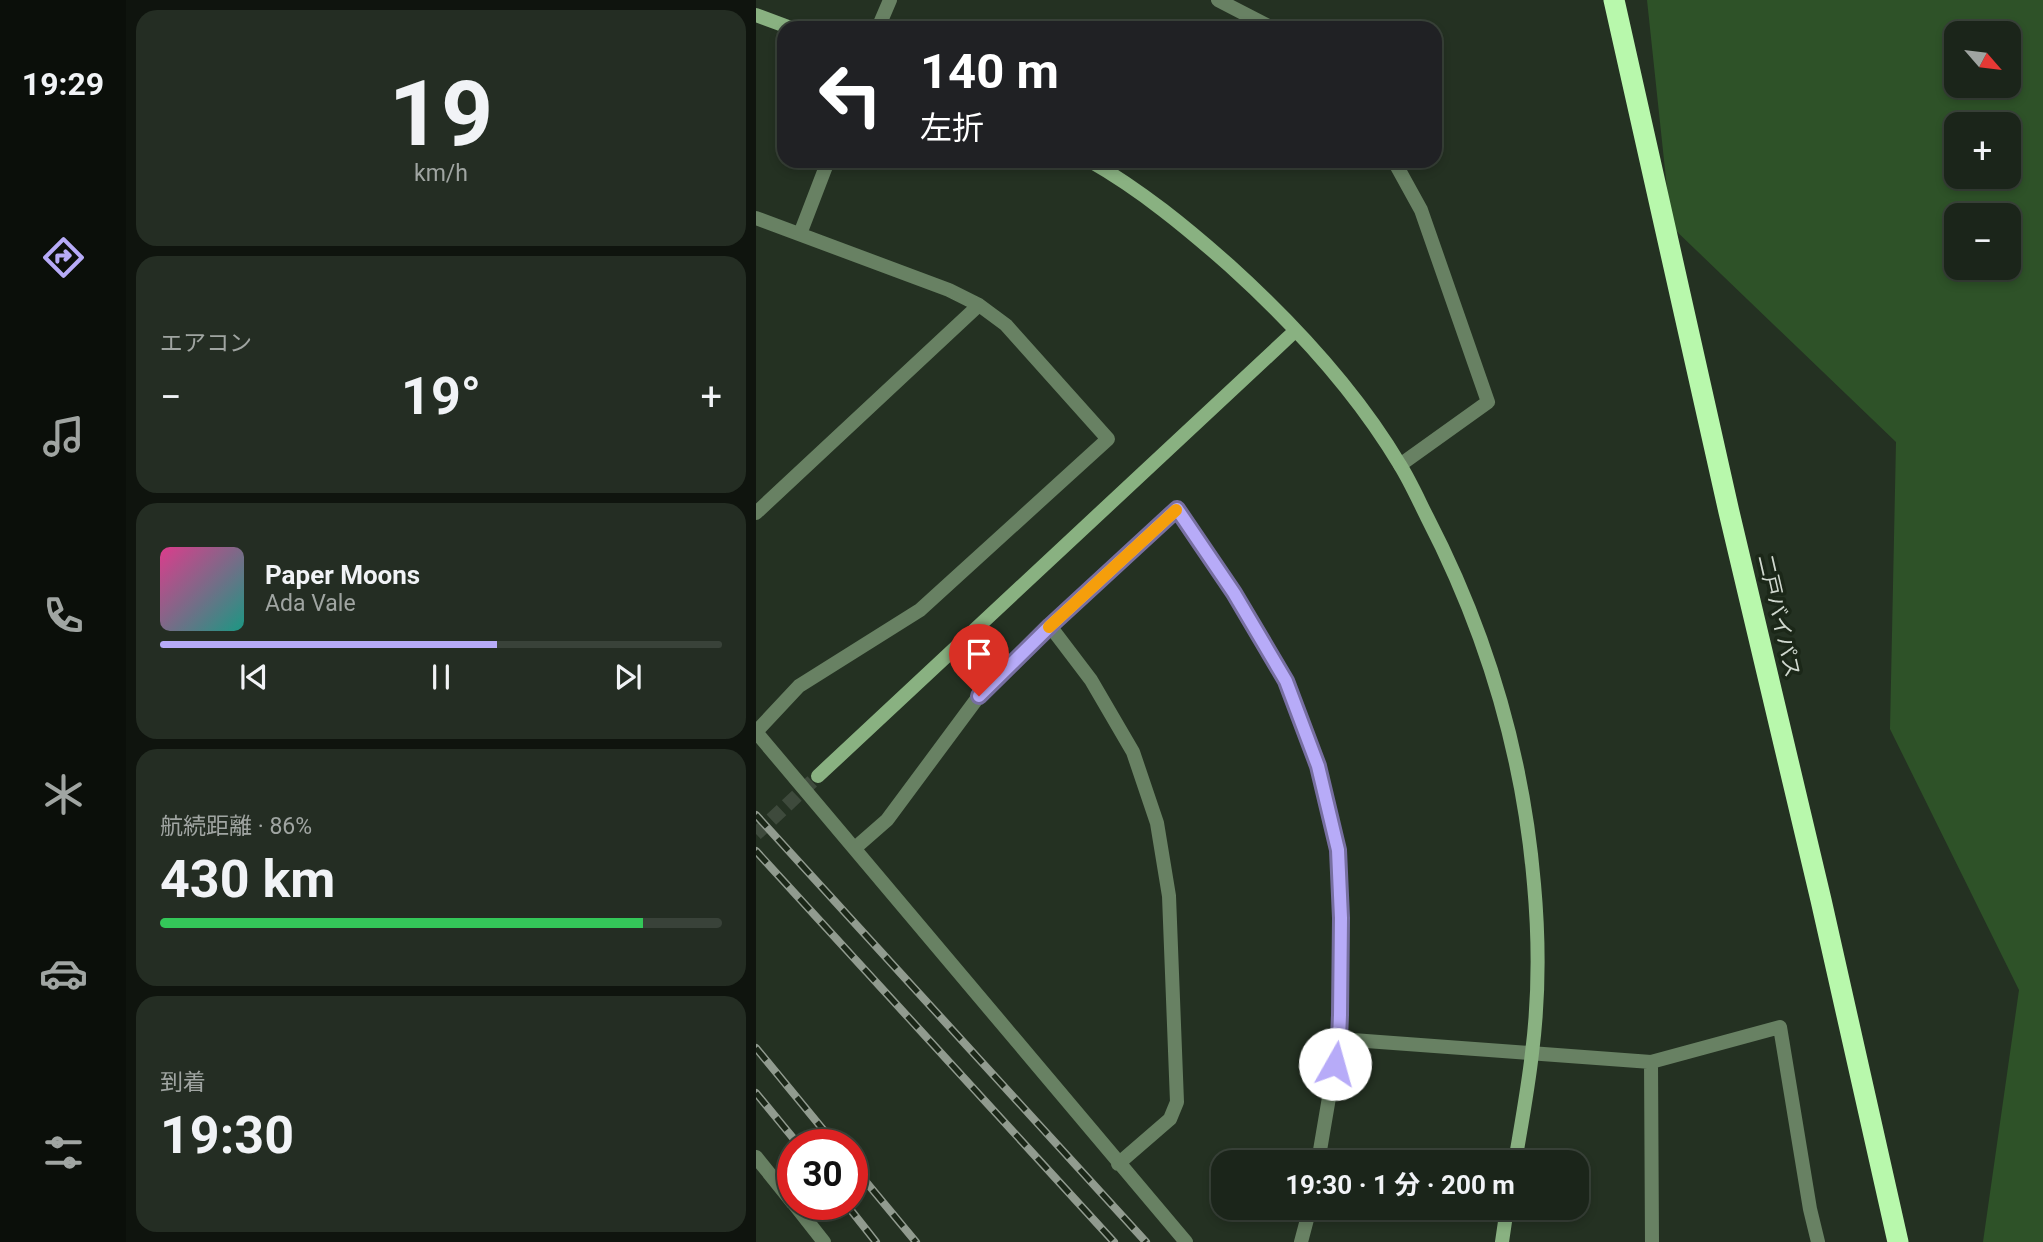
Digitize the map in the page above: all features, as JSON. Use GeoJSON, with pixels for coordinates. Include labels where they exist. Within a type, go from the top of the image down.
{"type":"FeatureCollection","features":[{"type":"Feature","properties":{"kind":"highway","name":"二戸バイパス"},"geometry":{"type":"LineString","coordinates":[[1614,0],[1898,1242]]}},
{"type":"Feature","properties":{"kind":"street"},"geometry":{"type":"LineString","coordinates":[[881,21],[890,0]]}},
{"type":"Feature","properties":{"kind":"street"},"geometry":{"type":"LineString","coordinates":[[1218,0],[1258,21]]}},
{"type":"Feature","properties":{"kind":"street"},"geometry":{"type":"LineString","coordinates":[[756,15],[777,23]]}},
{"type":"Feature","properties":{"kind":"street"},"geometry":{"type":"LineString","coordinates":[[800,234],[825,168]]}},
{"type":"Feature","properties":{"kind":"street"},"geometry":{"type":"LineString","coordinates":[[1102,168],[1198,238],[1254,288],[1296,331],[1354,398],[1401,465],[1447,554],[1497,685],[1516,760],[1527,819],[1534,886],[1536,978],[1532,1052],[1517,1150]]}},
{"type":"Feature","properties":{"kind":"street"},"geometry":{"type":"LineString","coordinates":[[1398,168],[1421,210],[1488,402],[1401,465]]}},
{"type":"Feature","properties":{"kind":"street"},"geometry":{"type":"LineString","coordinates":[[756,218],[949,290],[979,306],[1006,325],[1108,439],[920,610],[799,686],[756,732],[1186,1242]]}},
{"type":"Feature","properties":{"kind":"street"},"geometry":{"type":"LineString","coordinates":[[756,513],[979,306]]}},
{"type":"Feature","properties":{"kind":"street"},"geometry":{"type":"LineString","coordinates":[[818,776],[1296,331]]}},
{"type":"Feature","properties":{"kind":"street"},"geometry":{"type":"LineString","coordinates":[[855,848],[887,820],[979,696],[1050,626],[1177,509],[1234,593],[1286,681],[1318,766],[1338,850],[1341,918],[1339,1039],[1320,1150]]}},
{"type":"Feature","properties":{"kind":"street"},"geometry":{"type":"LineString","coordinates":[[1050,626],[1091,680],[1133,752],[1157,823],[1169,897],[1177,1102],[1170,1119],[1118,1164]]}},
{"type":"Feature","properties":{"kind":"street"},"geometry":{"type":"LineString","coordinates":[[1339,1039],[1651,1062],[1780,1027],[1810,1209],[1818,1242]]}},
{"type":"Feature","properties":{"kind":"street"},"geometry":{"type":"LineString","coordinates":[[1651,1062],[1652,1242]]}},
{"type":"Feature","properties":{"kind":"street"},"geometry":{"type":"LineString","coordinates":[[756,1157],[777,1183]]}},
{"type":"Feature","properties":{"kind":"street"},"geometry":{"type":"LineString","coordinates":[[807,1220],[824,1242]]}},
{"type":"Feature","properties":{"kind":"street"},"geometry":{"type":"LineString","coordinates":[[1301,1242],[1307,1220]]}},
{"type":"Feature","properties":{"kind":"street"},"geometry":{"type":"LineString","coordinates":[[1502,1242],[1505,1220]]}},
{"type":"Feature","properties":{"kind":"green space"},"geometry":{"type":"Polygon","coordinates":[[[1647,0],[2043,0],[2043,1242],[1983,1242],[2019,990],[1890,729],[1896,442],[1671,226],[1647,0]]]}},
{"type":"Feature","properties":{"kind":"tunnel"},"geometry":{"type":"LineString","coordinates":[[756,834],[818,776]]}},
{"type":"Feature","properties":{"kind":"railway"},"geometry":{"type":"LineString","coordinates":[[756,815],[1146,1242]]}},
{"type":"Feature","properties":{"kind":"railway"},"geometry":{"type":"LineString","coordinates":[[756,851],[1114,1242]]}},
{"type":"Feature","properties":{"kind":"railway"},"geometry":{"type":"LineString","coordinates":[[756,1048],[823,1129]]}},
{"type":"Feature","properties":{"kind":"railway"},"geometry":{"type":"LineString","coordinates":[[756,1093],[786,1129]]}},
{"type":"Feature","properties":{"kind":"railway"},"geometry":{"type":"LineString","coordinates":[[868,1184],[916,1242]]}},
{"type":"Feature","properties":{"kind":"railway"},"geometry":{"type":"LineString","coordinates":[[859,1220],[876,1242]]}},
{"type":"Feature","properties":{"kind":"slow traffic"},"geometry":{"type":"LineString","coordinates":[[1049,627],[1176,510]]}},
{"type":"Feature","properties":{"kind":"route"},"geometry":{"type":"LineString","coordinates":[[979,696],[1050,626],[1177,509],[1234,593],[1286,681],[1318,766],[1338,850],[1341,918],[1340,1015],[1335,1064]]}}]}
